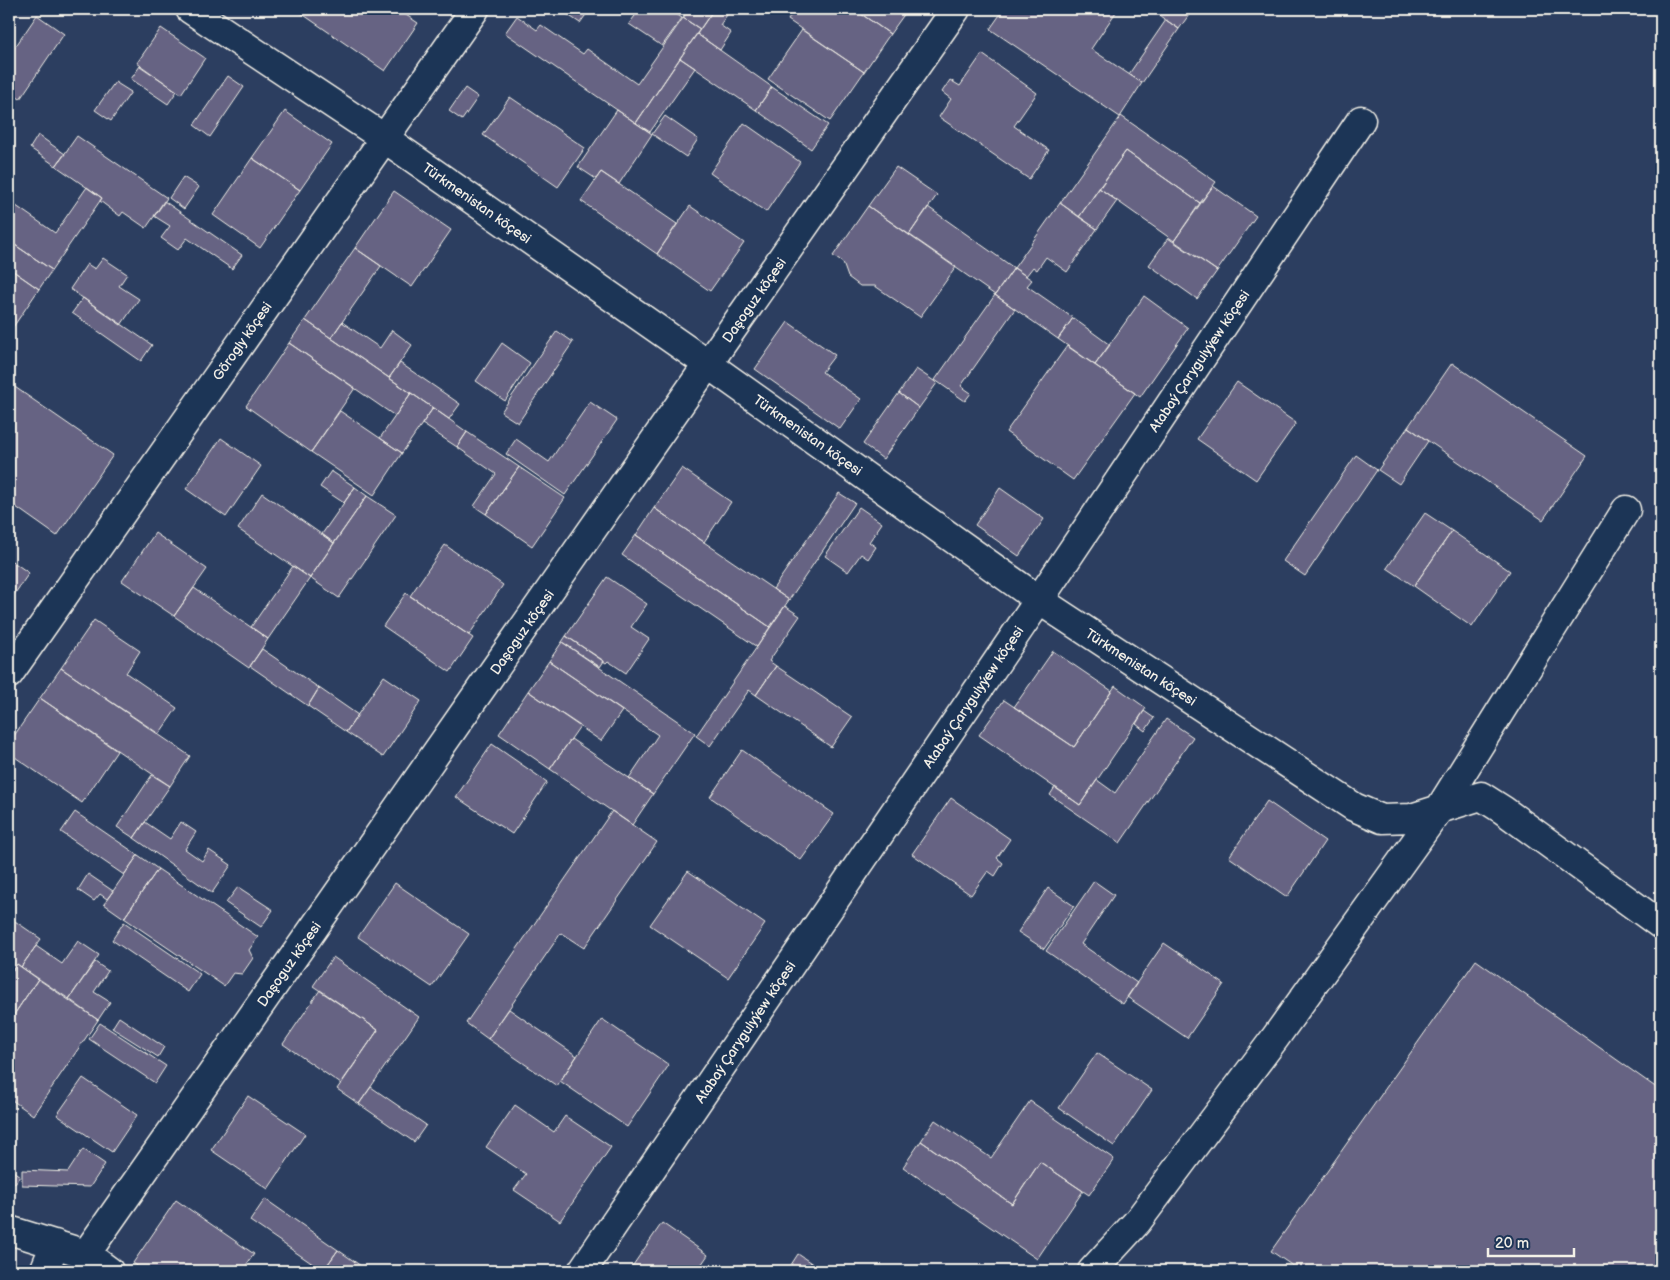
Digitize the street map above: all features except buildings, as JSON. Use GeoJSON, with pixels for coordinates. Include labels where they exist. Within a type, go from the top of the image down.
{"type":"FeatureCollection","features":[{"type":"Feature","properties":{"kind":"street","name":"Türkmenistan köçesi"},"geometry":{"type":"LineString","coordinates":[[190,9],[384,138],[709,365],[1039,600],[1354,807],[1382,819],[1411,818],[1481,796],[1661,925]]}},
{"type":"Feature","properties":{"kind":"street","name":"Görogly köçesi"},"geometry":{"type":"LineString","coordinates":[[9,674],[475,9]]}},
{"type":"Feature","properties":{"kind":"street","name":"Daşoguz köçesi"},"geometry":{"type":"LineString","coordinates":[[86,1254],[956,9]]}},
{"type":"Feature","properties":{"kind":"street","name":"Atabaý Çarygulyýew köçesi"},"geometry":{"type":"LineString","coordinates":[[582,1271],[1039,600],[1361,120]]}},
{"type":"Feature","properties":{"kind":"street"},"geometry":{"type":"LineString","coordinates":[[1092,1271],[1137,1222],[1275,1038],[1440,808],[1626,510]]}},
{"type":"Feature","properties":{"kind":"street"},"geometry":{"type":"LineString","coordinates":[[9,1230],[86,1254],[109,1271]]}},
{"type":"Feature","properties":{"kind":"street"},"geometry":{"type":"LineString","coordinates":[[44,1271],[55,1244]]}}]}
